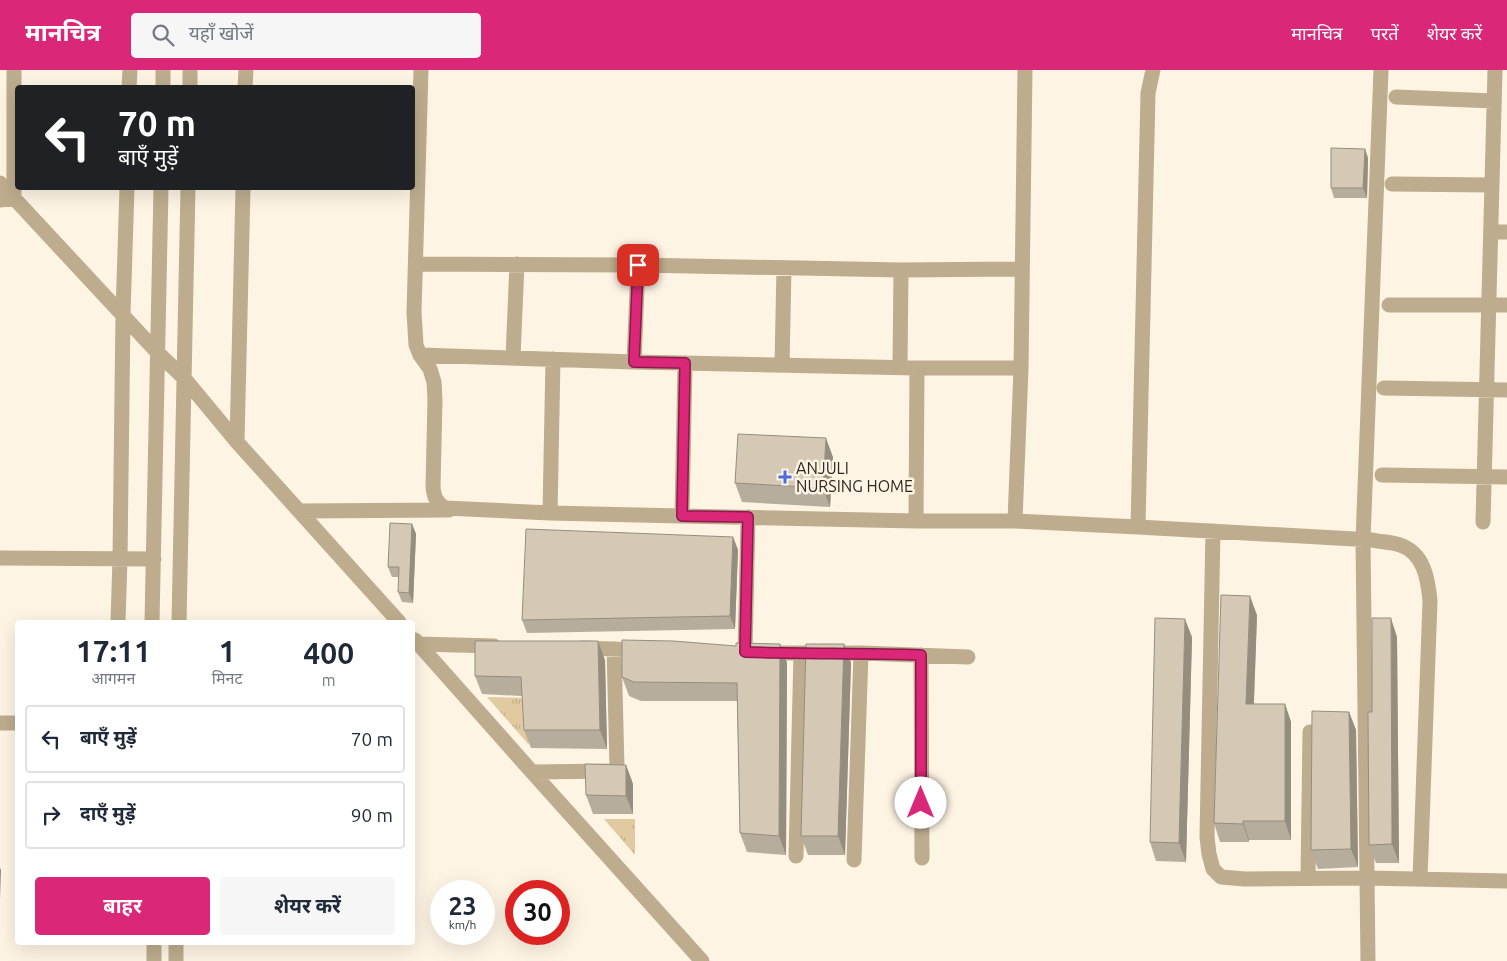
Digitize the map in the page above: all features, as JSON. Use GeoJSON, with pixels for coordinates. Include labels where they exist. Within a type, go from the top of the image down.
{"type":"FeatureCollection","features":[{"type":"Feature","properties":{"kind":"street"},"geometry":{"type":"LineString","coordinates":[[7,199],[14,70]]}},
{"type":"Feature","properties":{"kind":"street"},"geometry":{"type":"LineString","coordinates":[[129,85],[130,70]]}},
{"type":"Feature","properties":{"kind":"street"},"geometry":{"type":"LineString","coordinates":[[163,70],[163,85]]}},
{"type":"Feature","properties":{"kind":"street"},"geometry":{"type":"LineString","coordinates":[[190,70],[190,85]]}},
{"type":"Feature","properties":{"kind":"street"},"geometry":{"type":"LineString","coordinates":[[245,85],[246,70]]}},
{"type":"Feature","properties":{"kind":"street"},"geometry":{"type":"LineString","coordinates":[[421,70],[414,328],[416,345],[420,355],[430,369],[434,382],[433,487],[434,498],[439,504],[445,508],[550,513],[916,521],[1015,521],[1364,540],[1400,545],[1416,555],[1424,568],[1430,601],[1420,879]]}},
{"type":"Feature","properties":{"kind":"street"},"geometry":{"type":"LineString","coordinates":[[1015,521],[1021,368],[1025,70]]}},
{"type":"Feature","properties":{"kind":"street"},"geometry":{"type":"LineString","coordinates":[[1138,527],[1148,93],[1153,70]]}},
{"type":"Feature","properties":{"kind":"street"},"geometry":{"type":"LineString","coordinates":[[1368,961],[1364,540],[1381,70]]}},
{"type":"Feature","properties":{"kind":"street"},"geometry":{"type":"LineString","coordinates":[[1483,522],[1492,185],[1500,161],[1494,101],[1495,70]]}},
{"type":"Feature","properties":{"kind":"street"},"geometry":{"type":"LineString","coordinates":[[1396,97],[1494,101]]}},
{"type":"Feature","properties":{"kind":"street"},"geometry":{"type":"LineString","coordinates":[[0,183],[7,199],[123,314],[184,378],[237,442],[397,620]]}},
{"type":"Feature","properties":{"kind":"street"},"geometry":{"type":"LineString","coordinates":[[1392,184],[1492,185]]}},
{"type":"Feature","properties":{"kind":"street"},"geometry":{"type":"LineString","coordinates":[[118,620],[127,190]]}},
{"type":"Feature","properties":{"kind":"street"},"geometry":{"type":"LineString","coordinates":[[152,620],[161,190]]}},
{"type":"Feature","properties":{"kind":"street"},"geometry":{"type":"LineString","coordinates":[[180,620],[188,190]]}},
{"type":"Feature","properties":{"kind":"street"},"geometry":{"type":"LineString","coordinates":[[237,442],[243,190]]}},
{"type":"Feature","properties":{"kind":"street"},"geometry":{"type":"LineString","coordinates":[[1491,232],[1507,232]]}},
{"type":"Feature","properties":{"kind":"street"},"geometry":{"type":"LineString","coordinates":[[416,264],[638,265],[901,270],[1022,269]]}},
{"type":"Feature","properties":{"kind":"street"},"geometry":{"type":"LineString","coordinates":[[513,357],[517,264]]}},
{"type":"Feature","properties":{"kind":"street"},"geometry":{"type":"LineString","coordinates":[[634,362],[638,265]]}},
{"type":"Feature","properties":{"kind":"street"},"geometry":{"type":"LineString","coordinates":[[782,364],[784,268]]}},
{"type":"Feature","properties":{"kind":"street"},"geometry":{"type":"LineString","coordinates":[[900,367],[901,270]]}},
{"type":"Feature","properties":{"kind":"street"},"geometry":{"type":"LineString","coordinates":[[1389,305],[1507,305]]}},
{"type":"Feature","properties":{"kind":"street"},"geometry":{"type":"LineString","coordinates":[[420,355],[634,362],[917,368],[1021,368]]}},
{"type":"Feature","properties":{"kind":"street"},"geometry":{"type":"LineString","coordinates":[[550,513],[554,359]]}},
{"type":"Feature","properties":{"kind":"street"},"geometry":{"type":"LineString","coordinates":[[682,516],[685,363]]}},
{"type":"Feature","properties":{"kind":"street"},"geometry":{"type":"LineString","coordinates":[[916,521],[917,368]]}},
{"type":"Feature","properties":{"kind":"street"},"geometry":{"type":"LineString","coordinates":[[1384,388],[1507,390]]}},
{"type":"Feature","properties":{"kind":"street"},"geometry":{"type":"LineString","coordinates":[[1382,475],[1507,477]]}},
{"type":"Feature","properties":{"kind":"street"},"geometry":{"type":"LineString","coordinates":[[299,511],[478,510]]}},
{"type":"Feature","properties":{"kind":"street"},"geometry":{"type":"LineString","coordinates":[[748,517],[740,652],[968,656]]}},
{"type":"Feature","properties":{"kind":"street"},"geometry":{"type":"LineString","coordinates":[[1213,531],[1207,837],[1213,870],[1222,877],[1245,879],[1368,878],[1507,881]]}},
{"type":"Feature","properties":{"kind":"street"},"geometry":{"type":"LineString","coordinates":[[0,558],[154,559]]}},
{"type":"Feature","properties":{"kind":"street"},"geometry":{"type":"LineString","coordinates":[[415,640],[506,646]]}},
{"type":"Feature","properties":{"kind":"street"},"geometry":{"type":"LineString","coordinates":[[415,640],[702,961]]}},
{"type":"Feature","properties":{"kind":"street"},"geometry":{"type":"LineString","coordinates":[[565,648],[660,650]]}},
{"type":"Feature","properties":{"kind":"street"},"geometry":{"type":"LineString","coordinates":[[532,772],[615,770],[617,767],[614,649]]}},
{"type":"Feature","properties":{"kind":"street"},"geometry":{"type":"LineString","coordinates":[[854,860],[861,653]]}},
{"type":"Feature","properties":{"kind":"street"},"geometry":{"type":"LineString","coordinates":[[796,856],[801,654]]}},
{"type":"Feature","properties":{"kind":"street"},"geometry":{"type":"LineString","coordinates":[[921,655],[922,858]]}},
{"type":"Feature","properties":{"kind":"street"},"geometry":{"type":"LineString","coordinates":[[0,723],[15,723]]}},
{"type":"Feature","properties":{"kind":"street"},"geometry":{"type":"LineString","coordinates":[[1308,878],[1310,732]]}},
{"type":"Feature","properties":{"kind":"street"},"geometry":{"type":"LineString","coordinates":[[154,945],[154,961]]}},
{"type":"Feature","properties":{"kind":"street"},"geometry":{"type":"LineString","coordinates":[[176,945],[176,961]]}},
{"type":"Feature","properties":{"kind":"green space"},"geometry":{"type":"Polygon","coordinates":[[[487,697],[526,698],[529,745],[487,697]]]}},
{"type":"Feature","properties":{"kind":"green space"},"geometry":{"type":"Polygon","coordinates":[[[604,819],[635,819],[635,855],[604,819]]]}},
{"type":"Feature","properties":{"kind":"building"},"geometry":{"type":"Polygon","coordinates":[[[1331,148],[1365,149],[1363,188],[1331,188],[1331,148]]]}},
{"type":"Feature","properties":{"kind":"building"},"geometry":{"type":"Polygon","coordinates":[[[738,434],[826,438],[823,488],[735,483],[738,434]]]}},
{"type":"Feature","properties":{"kind":"building"},"geometry":{"type":"Polygon","coordinates":[[[390,523],[412,524],[409,593],[398,592],[399,567],[388,567],[390,523]]]}},
{"type":"Feature","properties":{"kind":"building"},"geometry":{"type":"Polygon","coordinates":[[[526,529],[733,537],[730,616],[522,620],[526,529]]]}},
{"type":"Feature","properties":{"kind":"building"},"geometry":{"type":"Polygon","coordinates":[[[1221,595],[1250,596],[1246,704],[1285,704],[1285,821],[1243,821],[1243,824],[1214,823],[1221,595]]]}},
{"type":"Feature","properties":{"kind":"building"},"geometry":{"type":"Polygon","coordinates":[[[1155,618],[1185,619],[1179,843],[1150,842],[1155,618]]]}},
{"type":"Feature","properties":{"kind":"building"},"geometry":{"type":"Polygon","coordinates":[[[1372,618],[1391,618],[1392,844],[1369,845],[1368,712],[1372,712],[1372,618]]]}},
{"type":"Feature","properties":{"kind":"building"},"geometry":{"type":"Polygon","coordinates":[[[622,640],[673,641],[736,646],[736,643],[780,644],[779,836],[740,833],[737,683],[634,682],[622,677],[622,640]]]}},
{"type":"Feature","properties":{"kind":"building"},"geometry":{"type":"Polygon","coordinates":[[[475,641],[598,641],[600,730],[524,730],[521,677],[475,676],[475,641]]]}},
{"type":"Feature","properties":{"kind":"building"},"geometry":{"type":"Polygon","coordinates":[[[806,644],[844,644],[838,836],[801,836],[806,644]]]}},
{"type":"Feature","properties":{"kind":"building"},"geometry":{"type":"Polygon","coordinates":[[[1312,711],[1349,712],[1351,849],[1311,850],[1312,711]]]}},
{"type":"Feature","properties":{"kind":"building"},"geometry":{"type":"Polygon","coordinates":[[[585,764],[626,765],[626,796],[586,795],[585,764]]]}},
{"type":"Feature","properties":{"kind":"place","name":"ANJULI NURSING HOME"},"geometry":{"type":"Point","coordinates":[785,477]}},
{"type":"Feature","properties":{"kind":"route"},"geometry":{"type":"LineString","coordinates":[[638,265],[634,362],[685,363],[682,516],[748,517],[745,652],[921,655],[921,803]]}}]}
